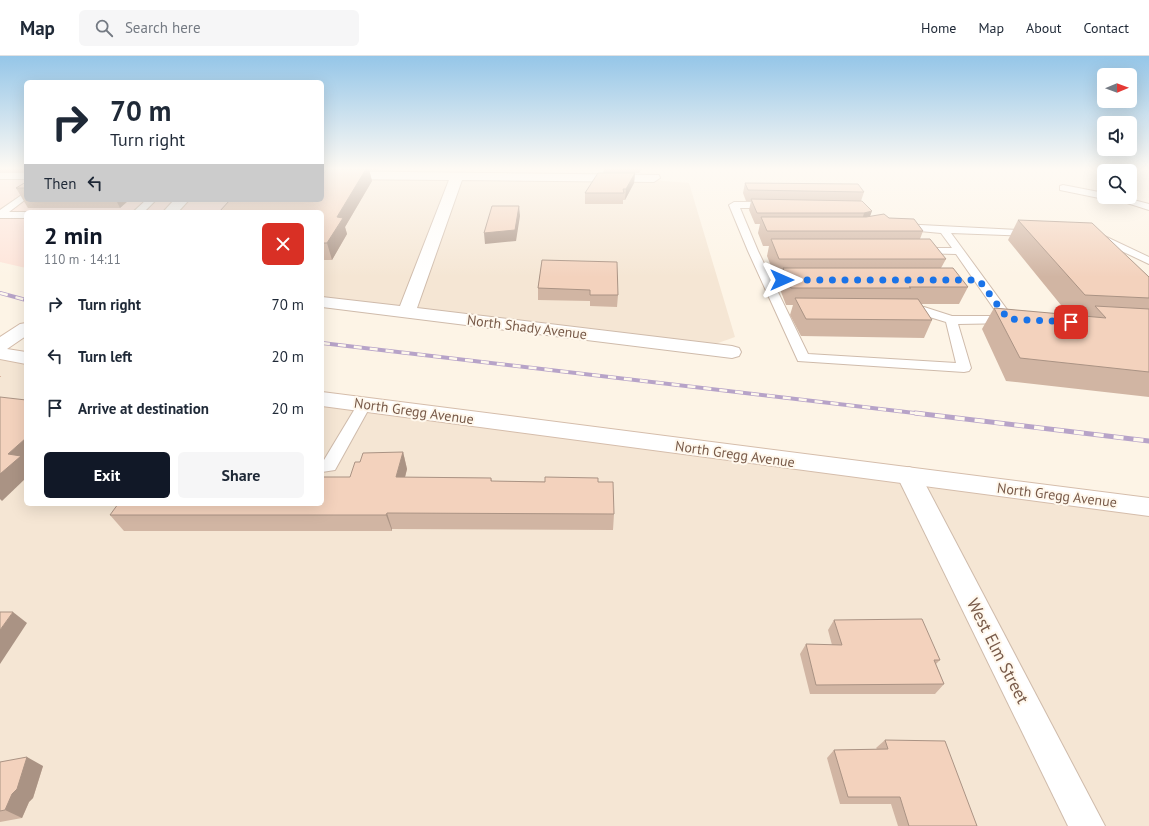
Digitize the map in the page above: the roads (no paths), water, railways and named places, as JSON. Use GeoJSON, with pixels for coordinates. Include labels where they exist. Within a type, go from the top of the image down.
{"type":"FeatureCollection","features":[{"type":"Feature","properties":{"kind":"street"},"geometry":{"type":"LineString","coordinates":[[407,312],[447,205]]}},
{"type":"Feature","properties":{"kind":"street","name":"North Shady Avenue"},"geometry":{"type":"LineString","coordinates":[[324,302],[732,352]]}},
{"type":"Feature","properties":{"kind":"street"},"geometry":{"type":"LineString","coordinates":[[0,345],[24,329]]}},
{"type":"Feature","properties":{"kind":"street"},"geometry":{"type":"LineString","coordinates":[[0,353],[24,358]]}},
{"type":"Feature","properties":{"kind":"street","name":"North Gregg Avenue"},"geometry":{"type":"LineString","coordinates":[[324,399],[1149,507]]}},
{"type":"Feature","properties":{"kind":"street","name":"West Elm Street"},"geometry":{"type":"LineString","coordinates":[[909,476],[1087,826]]}},
{"type":"Feature","properties":{"kind":"lane"},"geometry":{"type":"LineString","coordinates":[[0,215],[13,205]]}},
{"type":"Feature","properties":{"kind":"lane"},"geometry":{"type":"LineString","coordinates":[[782,206],[734,205],[753,251],[804,358],[964,368],[951,320]]}},
{"type":"Feature","properties":{"kind":"lane"},"geometry":{"type":"LineString","coordinates":[[0,215],[24,215]]}},
{"type":"Feature","properties":{"kind":"lane"},"geometry":{"type":"LineString","coordinates":[[892,226],[944,230],[1043,233]]}},
{"type":"Feature","properties":{"kind":"lane"},"geometry":{"type":"LineString","coordinates":[[743,228],[758,228]]}},
{"type":"Feature","properties":{"kind":"lane"},"geometry":{"type":"LineString","coordinates":[[944,230],[1008,319]]}},
{"type":"Feature","properties":{"kind":"lane"},"geometry":{"type":"LineString","coordinates":[[1088,235],[1096,235],[1149,261]]}},
{"type":"Feature","properties":{"kind":"lane"},"geometry":{"type":"LineString","coordinates":[[753,251],[769,251]]}},
{"type":"Feature","properties":{"kind":"lane"},"geometry":{"type":"LineString","coordinates":[[911,251],[959,251]]}},
{"type":"Feature","properties":{"kind":"lane"},"geometry":{"type":"LineString","coordinates":[[767,280],[783,280]]}},
{"type":"Feature","properties":{"kind":"lane"},"geometry":{"type":"LineString","coordinates":[[964,280],[979,280]]}},
{"type":"Feature","properties":{"kind":"lane"},"geometry":{"type":"LineString","coordinates":[[780,309],[795,309]]}},
{"type":"Feature","properties":{"kind":"lane"},"geometry":{"type":"LineString","coordinates":[[894,311],[924,311],[951,320],[1024,320]]}},
{"type":"Feature","properties":{"kind":"lane"},"geometry":{"type":"LineString","coordinates":[[324,466],[330,466],[364,405]]}},
{"type":"Feature","properties":{"kind":"railway"},"geometry":{"type":"LineString","coordinates":[[0,293],[24,299]]}},
{"type":"Feature","properties":{"kind":"railway"},"geometry":{"type":"LineString","coordinates":[[324,343],[923,414]]}},
{"type":"Feature","properties":{"kind":"railway"},"geometry":{"type":"LineString","coordinates":[[915,413],[1149,441]]}}]}
